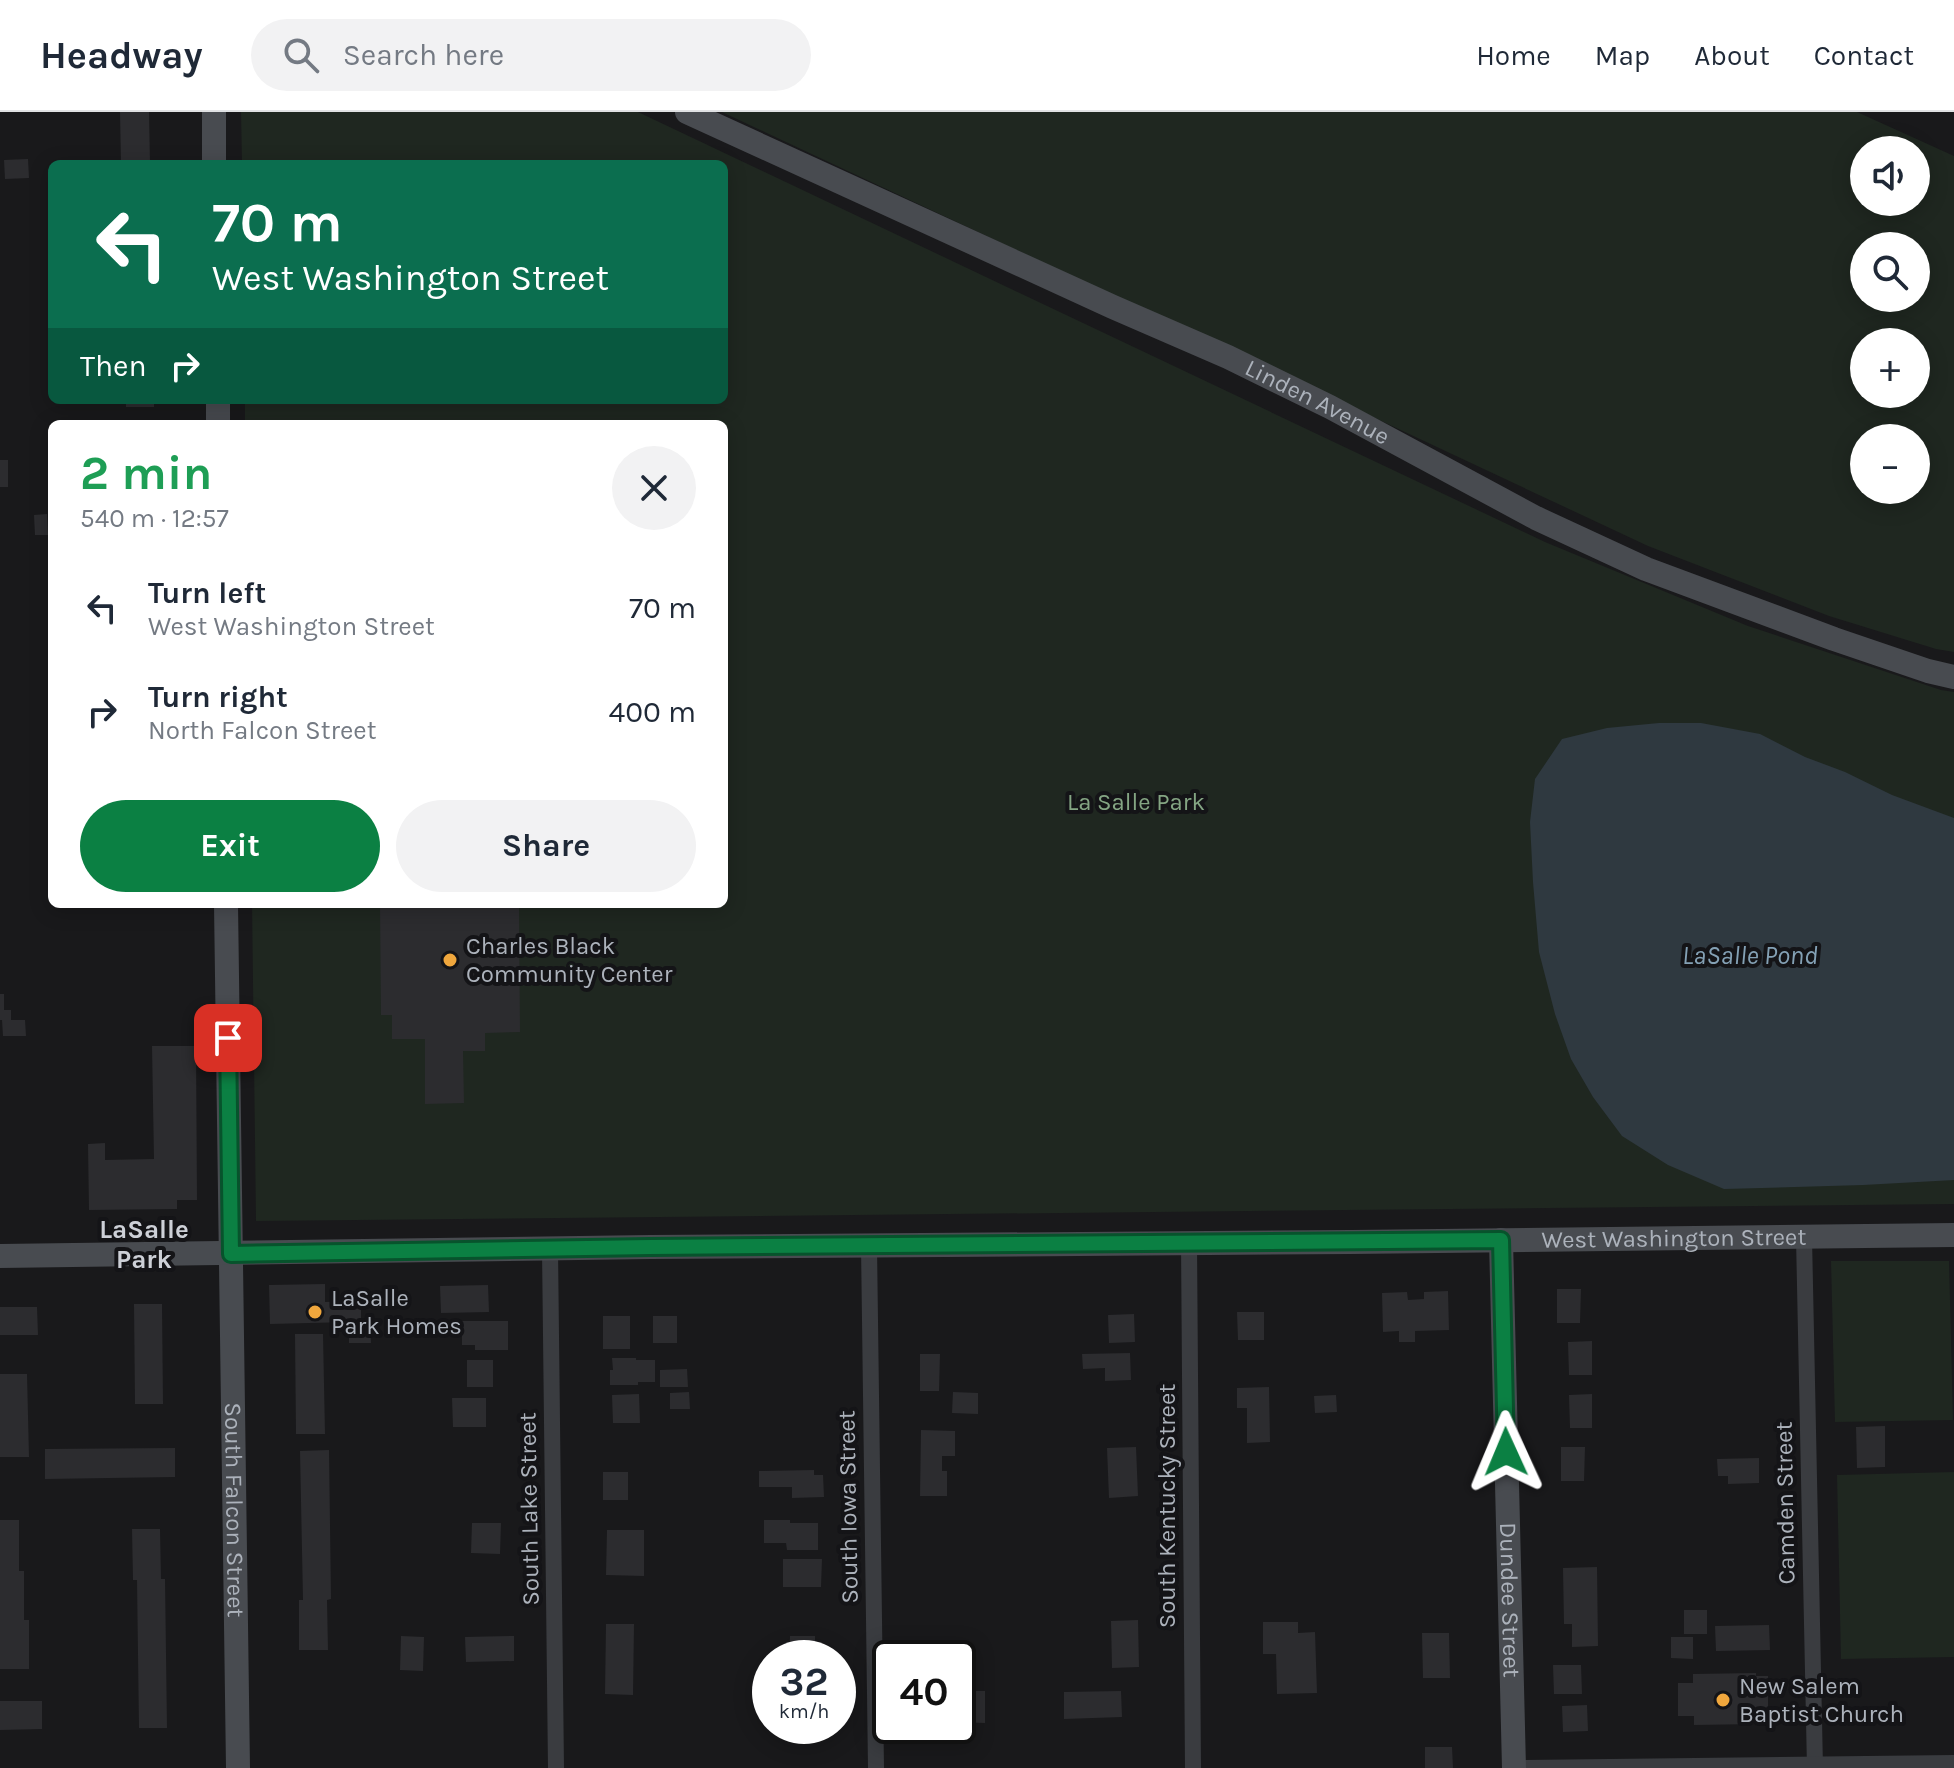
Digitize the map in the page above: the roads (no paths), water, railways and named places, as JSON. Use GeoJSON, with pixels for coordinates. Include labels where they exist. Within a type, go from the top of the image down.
{"type":"FeatureCollection","features":[{"type":"Feature","properties":{"kind":"street"},"geometry":{"type":"LineString","coordinates":[[214,112],[214,160]]}},
{"type":"Feature","properties":{"kind":"street","name":"Linden Avenue"},"geometry":{"type":"LineString","coordinates":[[687,112],[1228,357],[1330,407],[1536,518],[1646,569],[1834,639],[1954,677]]}},
{"type":"Feature","properties":{"kind":"street","name":"South Falcon Street"},"geometry":{"type":"LineString","coordinates":[[226,908],[238,1768]]}},
{"type":"Feature","properties":{"kind":"street","name":"West Washington Street"},"geometry":{"type":"LineString","coordinates":[[0,1256],[1954,1235]]}},
{"type":"Feature","properties":{"kind":"street","name":"Camden Street"},"geometry":{"type":"LineString","coordinates":[[1804,1237],[1815,1766]]}},
{"type":"Feature","properties":{"kind":"street","name":"Dundee Street"},"geometry":{"type":"LineString","coordinates":[[1501,1240],[1514,1768]]}},
{"type":"Feature","properties":{"kind":"street","name":"South Kentucky Street"},"geometry":{"type":"LineString","coordinates":[[1189,1243],[1193,1768]]}},
{"type":"Feature","properties":{"kind":"street","name":"South Iowa Street"},"geometry":{"type":"LineString","coordinates":[[869,1246],[876,1768]]}},
{"type":"Feature","properties":{"kind":"street","name":"South Lake Street"},"geometry":{"type":"LineString","coordinates":[[550,1249],[556,1768]]}},
{"type":"Feature","properties":{"kind":"street"},"geometry":{"type":"LineString","coordinates":[[1514,1768],[1954,1763]]}},
{"type":"Feature","properties":{"kind":"water","name":"LaSalle Pond"},"geometry":{"type":"Polygon","coordinates":[[[1701,723],[1760,734],[1892,795],[1954,818],[1954,1180],[1724,1189],[1668,1165],[1622,1136],[1593,1097],[1571,1059],[1555,1014],[1539,952],[1530,822],[1535,779],[1562,739],[1607,728],[1701,723]]]}},
{"type":"Feature","properties":{"kind":"place","name":"Charles Black Community Center"},"geometry":{"type":"Point","coordinates":[450,960]}},
{"type":"Feature","properties":{"kind":"place","name":"LaSalle Park Homes"},"geometry":{"type":"Point","coordinates":[315,1312]}},
{"type":"Feature","properties":{"kind":"place","name":"New Salem Baptist Church"},"geometry":{"type":"Point","coordinates":[1723,1700]}},
{"type":"Feature","properties":{"kind":"district","name":"LaSalle Park"},"geometry":{"type":"Point","coordinates":[144,1244]}},
{"type":"Feature","properties":{"kind":"park label","name":"La Salle Park"},"geometry":{"type":"Point","coordinates":[1136,802]}}]}
